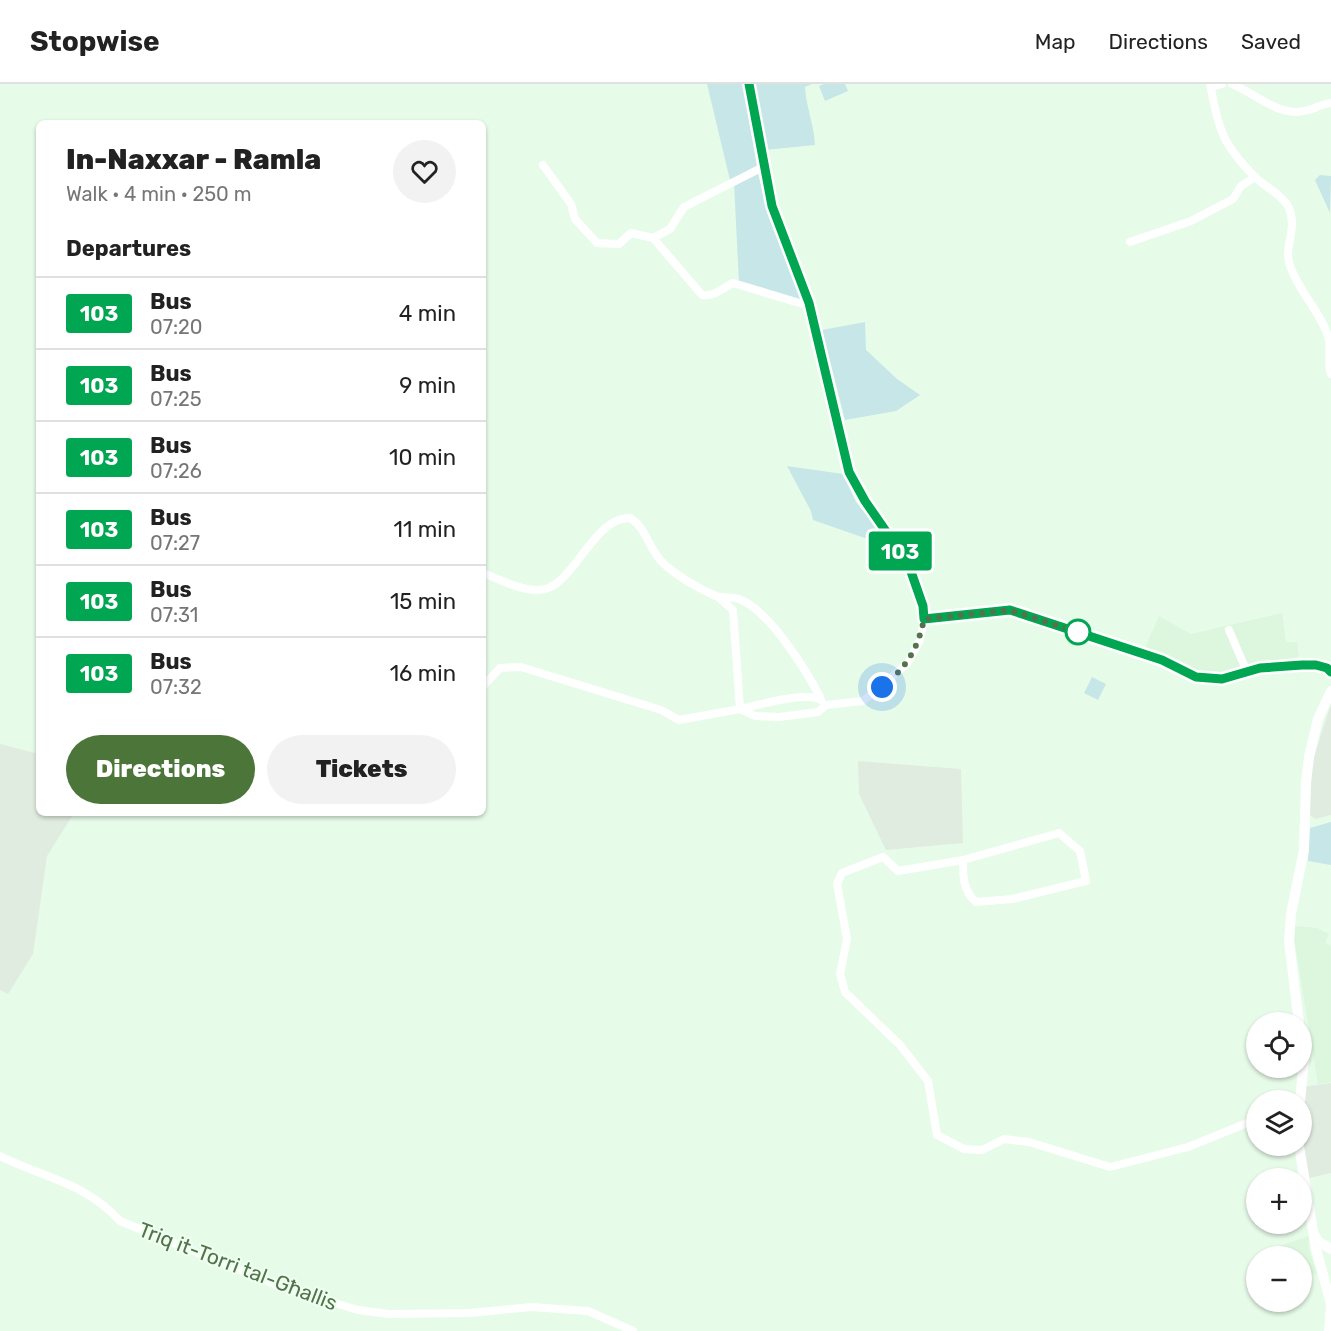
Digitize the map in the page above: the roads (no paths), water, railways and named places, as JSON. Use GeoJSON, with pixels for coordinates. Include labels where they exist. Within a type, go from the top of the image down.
{"type":"FeatureCollection","features":[{"type":"Feature","properties":{"kind":"main road"},"geometry":{"type":"LineString","coordinates":[[749,84],[772,206],[809,303],[849,472],[865,501],[908,563],[923,606],[924,619],[1010,610],[1162,660],[1196,677],[1222,679],[1260,668],[1316,665],[1327,668],[1331,672]]}},
{"type":"Feature","properties":{"kind":"main road"},"geometry":{"type":"LineString","coordinates":[[1298,1012],[1289,942],[1291,915],[1304,850],[1309,757],[1318,719],[1331,691]]}},
{"type":"Feature","properties":{"kind":"main road"},"geometry":{"type":"LineString","coordinates":[[1301,1156],[1314,1236],[1331,1304],[1330,1330]]}},
{"type":"Feature","properties":{"kind":"main road"},"geometry":{"type":"LineString","coordinates":[[1314,1236],[1331,1249]]}},
{"type":"Feature","properties":{"kind":"street"},"geometry":{"type":"LineString","coordinates":[[1222,84],[1210,86],[1221,133],[1255,177],[1289,206],[1294,232],[1288,248],[1289,265],[1318,314],[1330,341],[1328,364],[1331,374]]}},
{"type":"Feature","properties":{"kind":"street"},"geometry":{"type":"LineString","coordinates":[[1233,84],[1251,92],[1273,107],[1290,112],[1308,110],[1331,103]]}},
{"type":"Feature","properties":{"kind":"street"},"geometry":{"type":"LineString","coordinates":[[543,165],[571,204],[575,219],[597,243],[619,244],[631,233],[653,238],[702,295],[709,296],[718,293],[733,283],[803,304],[809,303]]}},
{"type":"Feature","properties":{"kind":"street"},"geometry":{"type":"LineString","coordinates":[[653,238],[670,229],[684,207],[763,167]]}},
{"type":"Feature","properties":{"kind":"street"},"geometry":{"type":"LineString","coordinates":[[1130,242],[1191,221],[1233,199],[1241,186],[1255,177]]}},
{"type":"Feature","properties":{"kind":"street"},"geometry":{"type":"LineString","coordinates":[[486,574],[538,591],[553,585],[611,523],[630,518],[640,524],[654,553],[664,565],[718,597],[733,610],[740,709]]}},
{"type":"Feature","properties":{"kind":"street"},"geometry":{"type":"LineString","coordinates":[[718,597],[739,599],[765,620],[803,664],[820,698],[826,705]]}},
{"type":"Feature","properties":{"kind":"street"},"geometry":{"type":"LineString","coordinates":[[740,709],[755,716],[779,717],[818,712],[826,705],[863,701],[900,672],[920,640],[924,619]]}},
{"type":"Feature","properties":{"kind":"street"},"geometry":{"type":"LineString","coordinates":[[1229,630],[1247,672]]}},
{"type":"Feature","properties":{"kind":"street"},"geometry":{"type":"LineString","coordinates":[[486,682],[497,669],[521,667],[661,710],[680,720],[769,702],[820,698]]}},
{"type":"Feature","properties":{"kind":"street"},"geometry":{"type":"LineString","coordinates":[[963,860],[963,879],[967,895],[976,902],[1012,899],[1086,881],[1080,851],[1059,833],[963,860],[898,870],[883,857],[842,873],[837,884],[847,939],[840,974],[845,992],[900,1045],[928,1080],[937,1136],[964,1149],[982,1150],[1004,1139],[1049,1146],[1062,1154],[1110,1167],[1188,1147],[1246,1123]]}},
{"type":"Feature","properties":{"kind":"street","name":"Triq it-Torri tal-Għallis"},"geometry":{"type":"LineString","coordinates":[[0,1156],[84,1190],[105,1204],[120,1221],[279,1286],[358,1310],[389,1314],[470,1313],[531,1307],[588,1311],[633,1331]]}}]}
